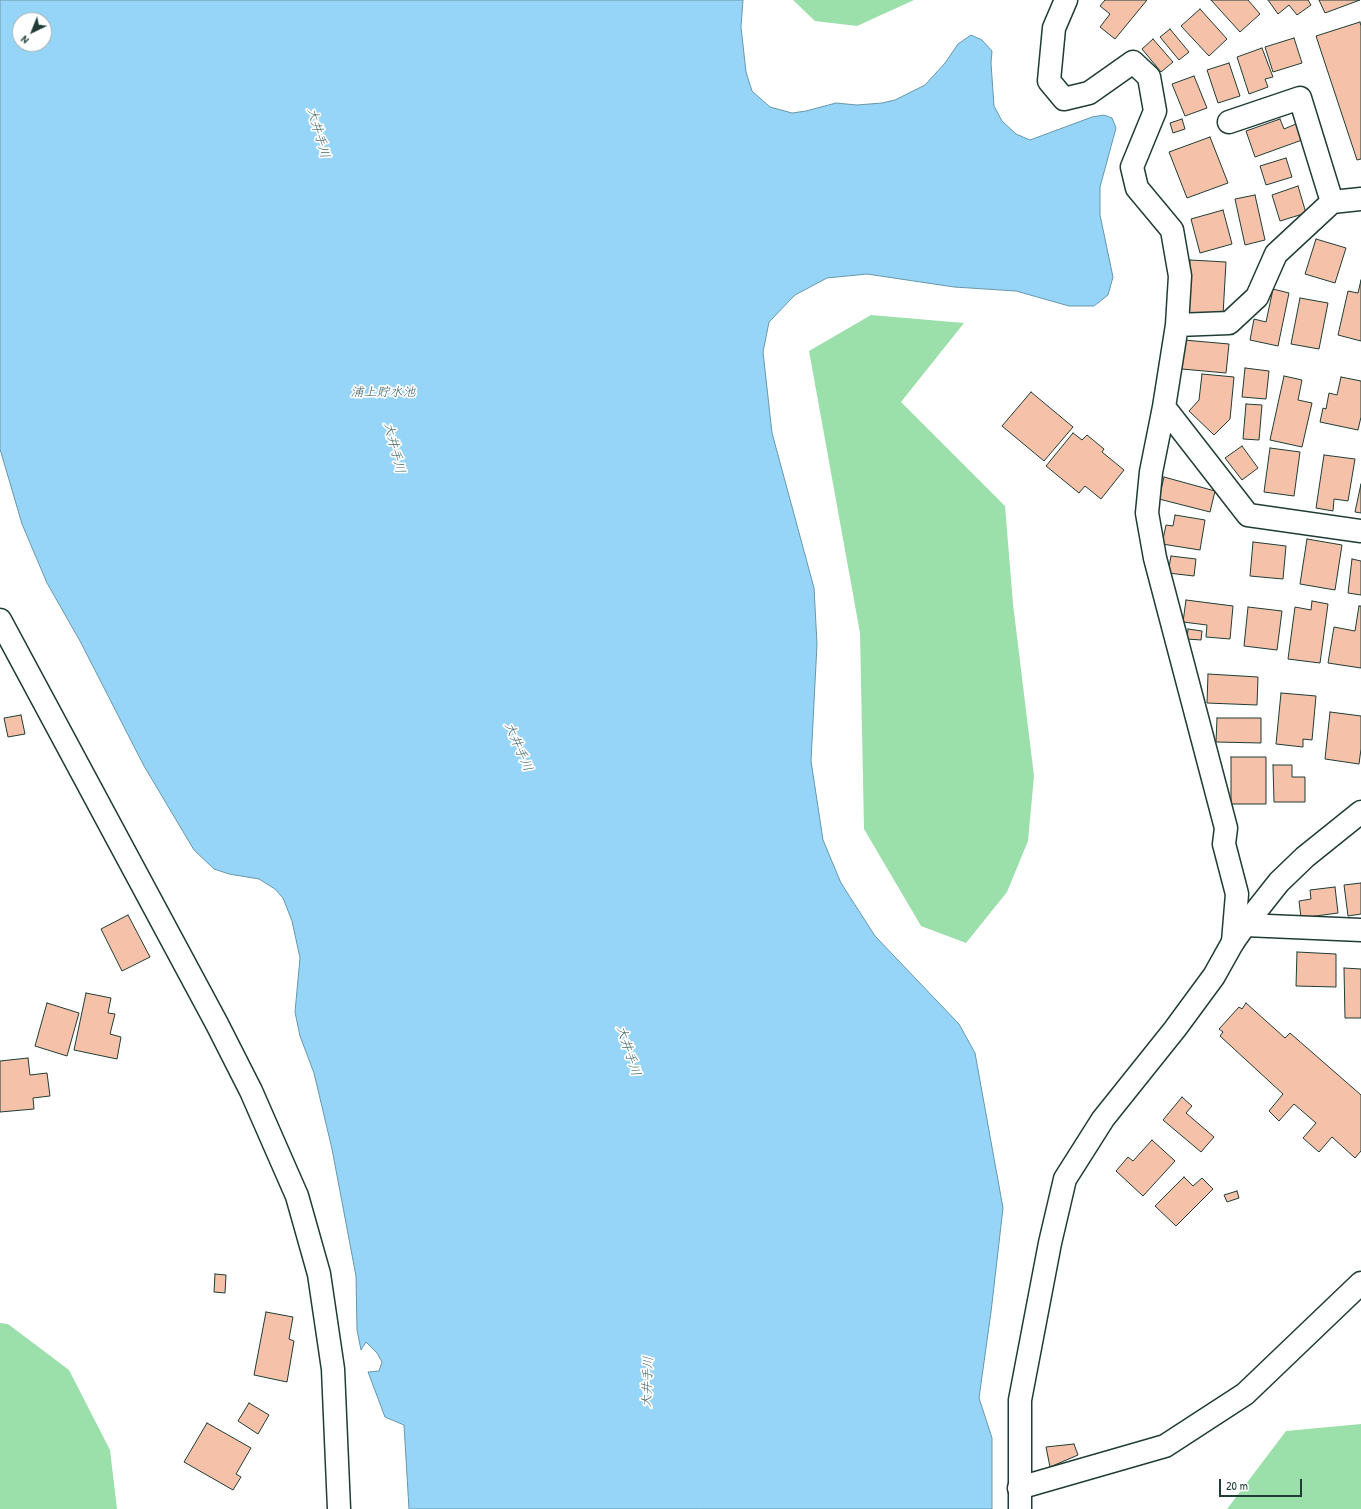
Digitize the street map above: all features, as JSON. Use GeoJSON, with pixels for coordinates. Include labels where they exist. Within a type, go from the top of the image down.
{"type":"FeatureCollection","features":[{"type":"Feature","properties":{"kind":"street"},"geometry":{"type":"LineString","coordinates":[[1066,0],[1054,28],[1049,81],[1064,99],[1089,93],[1133,62],[1148,77],[1155,111],[1132,167],[1136,188],[1172,230],[1180,276],[1177,325],[1164,407],[1151,472],[1147,513],[1155,558],[1226,828],[1224,844],[1237,894],[1239,934]]}},
{"type":"Feature","properties":{"kind":"street"},"geometry":{"type":"LineString","coordinates":[[1229,122],[1300,98],[1332,202]]}},
{"type":"Feature","properties":{"kind":"street"},"geometry":{"type":"LineString","coordinates":[[1177,325],[1230,323],[1257,297],[1276,254],[1332,202],[1361,199]]}},
{"type":"Feature","properties":{"kind":"street"},"geometry":{"type":"LineString","coordinates":[[1164,407],[1248,515],[1361,531]]}},
{"type":"Feature","properties":{"kind":"street"},"geometry":{"type":"LineString","coordinates":[[0,620],[217,1024],[251,1091],[297,1196],[320,1274],[333,1369],[339,1509]]}},
{"type":"Feature","properties":{"kind":"street"},"geometry":{"type":"LineString","coordinates":[[1361,812],[1305,857],[1280,882],[1239,934],[1214,976],[1175,1029],[1103,1119],[1065,1179],[1050,1243],[1020,1400],[1020,1499],[1165,1446],[1245,1394],[1361,1283]]}},
{"type":"Feature","properties":{"kind":"street"},"geometry":{"type":"LineString","coordinates":[[1239,934],[1361,930]]}},
{"type":"Feature","properties":{"kind":"green space"},"geometry":{"type":"Polygon","coordinates":[[[793,0],[914,0],[857,26],[815,21],[793,0]]]}},
{"type":"Feature","properties":{"kind":"green space"},"geometry":{"type":"Polygon","coordinates":[[[871,315],[964,323],[901,402],[1005,506],[1013,604],[1034,776],[1028,841],[1007,892],[966,943],[921,926],[864,829],[860,633],[809,351],[871,315]]]}},
{"type":"Feature","properties":{"kind":"green space"},"geometry":{"type":"Polygon","coordinates":[[[0,1323],[8,1324],[69,1370],[110,1450],[117,1509],[0,1509],[0,1323]]]}},
{"type":"Feature","properties":{"kind":"green space"},"geometry":{"type":"Polygon","coordinates":[[[1361,1424],[1361,1509],[1227,1509],[1286,1431],[1361,1424]]]}},
{"type":"Feature","properties":{"kind":"water","name":"浦上貯水池"},"geometry":{"type":"Polygon","coordinates":[[[0,0],[743,0],[741,27],[746,72],[752,91],[770,107],[792,113],[836,103],[857,105],[882,103],[895,100],[925,85],[945,63],[958,44],[971,35],[982,40],[992,51],[991,63],[994,106],[1002,121],[1016,134],[1030,140],[1092,117],[1104,115],[1112,118],[1116,128],[1100,187],[1100,215],[1113,277],[1108,295],[1094,306],[1069,306],[1016,291],[954,287],[867,274],[827,278],[795,295],[769,322],[763,352],[772,433],[814,588],[817,644],[811,761],[823,840],[841,883],[875,936],[959,1024],[975,1053],[1003,1208],[979,1398],[992,1438],[992,1509],[409,1509],[404,1425],[385,1417],[368,1372],[379,1371],[382,1362],[377,1353],[366,1342],[361,1350],[357,1330],[356,1276],[332,1149],[314,1073],[300,1036],[295,1012],[300,958],[292,921],[283,898],[275,889],[259,879],[229,874],[214,869],[194,850],[144,766],[80,641],[47,583],[22,524],[0,449],[0,0]]]}},
{"type":"Feature","properties":{"kind":"building"},"geometry":{"type":"Polygon","coordinates":[[[1105,0],[1147,0],[1115,39],[1100,27],[1110,14],[1100,6],[1105,0]]]}},
{"type":"Feature","properties":{"kind":"building"},"geometry":{"type":"Polygon","coordinates":[[[1211,0],[1248,0],[1260,14],[1240,32],[1211,0]]]}},
{"type":"Feature","properties":{"kind":"building"},"geometry":{"type":"Polygon","coordinates":[[[1268,0],[1308,0],[1311,5],[1297,15],[1289,5],[1278,14],[1268,0]]]}},
{"type":"Feature","properties":{"kind":"building"},"geometry":{"type":"Polygon","coordinates":[[[1319,0],[1360,0],[1325,13],[1319,0]]]}},
{"type":"Feature","properties":{"kind":"building"},"geometry":{"type":"Polygon","coordinates":[[[1200,9],[1227,39],[1209,56],[1181,26],[1200,9]]]}},
{"type":"Feature","properties":{"kind":"building"},"geometry":{"type":"Polygon","coordinates":[[[1360,22],[1361,159],[1357,160],[1316,36],[1360,22]]]}},
{"type":"Feature","properties":{"kind":"building"},"geometry":{"type":"Polygon","coordinates":[[[1170,29],[1189,52],[1179,60],[1160,37],[1170,29]]]}},
{"type":"Feature","properties":{"kind":"building"},"geometry":{"type":"Polygon","coordinates":[[[1294,38],[1302,63],[1273,72],[1265,47],[1294,38]]]}},
{"type":"Feature","properties":{"kind":"building"},"geometry":{"type":"Polygon","coordinates":[[[1153,39],[1173,62],[1161,72],[1142,49],[1153,39]]]}},
{"type":"Feature","properties":{"kind":"building"},"geometry":{"type":"Polygon","coordinates":[[[1262,48],[1273,77],[1265,79],[1268,87],[1249,94],[1237,57],[1262,48]]]}},
{"type":"Feature","properties":{"kind":"building"},"geometry":{"type":"Polygon","coordinates":[[[1229,63],[1240,96],[1218,103],[1207,70],[1229,63]]]}},
{"type":"Feature","properties":{"kind":"building"},"geometry":{"type":"Polygon","coordinates":[[[1194,76],[1207,108],[1185,116],[1172,84],[1194,76]]]}},
{"type":"Feature","properties":{"kind":"building"},"geometry":{"type":"Polygon","coordinates":[[[1182,119],[1185,129],[1173,133],[1170,123],[1182,119]]]}},
{"type":"Feature","properties":{"kind":"building"},"geometry":{"type":"Polygon","coordinates":[[[1280,119],[1284,129],[1296,124],[1302,140],[1255,157],[1246,131],[1280,119]]]}},
{"type":"Feature","properties":{"kind":"building"},"geometry":{"type":"Polygon","coordinates":[[[1210,137],[1228,183],[1187,198],[1169,152],[1210,137]]]}},
{"type":"Feature","properties":{"kind":"building"},"geometry":{"type":"Polygon","coordinates":[[[1286,158],[1292,177],[1266,185],[1260,166],[1286,158]]]}},
{"type":"Feature","properties":{"kind":"building"},"geometry":{"type":"Polygon","coordinates":[[[1298,186],[1306,213],[1280,221],[1272,195],[1298,186]]]}},
{"type":"Feature","properties":{"kind":"building"},"geometry":{"type":"Polygon","coordinates":[[[1255,195],[1265,240],[1245,245],[1235,199],[1255,195]]]}},
{"type":"Feature","properties":{"kind":"building"},"geometry":{"type":"Polygon","coordinates":[[[1223,210],[1232,244],[1200,253],[1191,219],[1223,210]]]}},
{"type":"Feature","properties":{"kind":"building"},"geometry":{"type":"Polygon","coordinates":[[[1316,239],[1346,248],[1335,283],[1305,274],[1316,239]]]}},
{"type":"Feature","properties":{"kind":"building"},"geometry":{"type":"Polygon","coordinates":[[[1190,260],[1226,262],[1223,315],[1187,313],[1190,260]]]}},
{"type":"Feature","properties":{"kind":"building"},"geometry":{"type":"Polygon","coordinates":[[[1361,280],[1361,341],[1338,335],[1348,291],[1358,293],[1361,280]]]}},
{"type":"Feature","properties":{"kind":"building"},"geometry":{"type":"Polygon","coordinates":[[[1273,289],[1289,293],[1278,346],[1250,340],[1254,319],[1266,322],[1273,289]]]}},
{"type":"Feature","properties":{"kind":"building"},"geometry":{"type":"Polygon","coordinates":[[[1300,298],[1328,303],[1319,349],[1291,344],[1300,298]]]}},
{"type":"Feature","properties":{"kind":"building"},"geometry":{"type":"Polygon","coordinates":[[[1184,340],[1229,344],[1226,373],[1182,369],[1184,340]]]}},
{"type":"Feature","properties":{"kind":"building"},"geometry":{"type":"Polygon","coordinates":[[[1245,368],[1269,371],[1266,399],[1242,397],[1245,368]]]}},
{"type":"Feature","properties":{"kind":"building"},"geometry":{"type":"Polygon","coordinates":[[[1202,374],[1234,377],[1230,419],[1214,435],[1189,411],[1199,400],[1202,374]]]}},
{"type":"Feature","properties":{"kind":"building"},"geometry":{"type":"Polygon","coordinates":[[[1284,376],[1302,380],[1298,400],[1312,403],[1302,447],[1270,440],[1284,376]]]}},
{"type":"Feature","properties":{"kind":"building"},"geometry":{"type":"Polygon","coordinates":[[[1341,377],[1361,381],[1361,417],[1358,430],[1320,422],[1323,408],[1326,409],[1329,393],[1337,395],[1341,377]]]}},
{"type":"Feature","properties":{"kind":"building"},"geometry":{"type":"Polygon","coordinates":[[[1031,392],[1073,427],[1044,461],[1002,426],[1031,392]]]}},
{"type":"Feature","properties":{"kind":"building"},"geometry":{"type":"Polygon","coordinates":[[[1246,404],[1262,405],[1259,440],[1243,439],[1246,404]]]}},
{"type":"Feature","properties":{"kind":"building"},"geometry":{"type":"Polygon","coordinates":[[[1073,433],[1082,440],[1087,435],[1104,449],[1102,452],[1124,470],[1101,499],[1085,486],[1079,493],[1046,466],[1073,433]]]}},
{"type":"Feature","properties":{"kind":"building"},"geometry":{"type":"Polygon","coordinates":[[[1242,446],[1258,468],[1242,480],[1225,458],[1242,446]]]}},
{"type":"Feature","properties":{"kind":"building"},"geometry":{"type":"Polygon","coordinates":[[[1270,448],[1300,452],[1294,496],[1264,492],[1270,448]]]}},
{"type":"Feature","properties":{"kind":"building"},"geometry":{"type":"Polygon","coordinates":[[[1324,455],[1355,459],[1348,501],[1334,499],[1333,511],[1316,508],[1324,455]]]}},
{"type":"Feature","properties":{"kind":"building"},"geometry":{"type":"Polygon","coordinates":[[[1164,477],[1215,491],[1210,512],[1159,499],[1164,477]]]}},
{"type":"Feature","properties":{"kind":"building"},"geometry":{"type":"Polygon","coordinates":[[[1361,484],[1361,513],[1355,512],[1361,484]]]}},
{"type":"Feature","properties":{"kind":"building"},"geometry":{"type":"Polygon","coordinates":[[[1175,515],[1205,520],[1200,550],[1162,544],[1166,525],[1173,526],[1175,515]]]}},
{"type":"Feature","properties":{"kind":"building"},"geometry":{"type":"Polygon","coordinates":[[[1307,539],[1342,545],[1335,590],[1300,584],[1307,539]]]}},
{"type":"Feature","properties":{"kind":"building"},"geometry":{"type":"Polygon","coordinates":[[[1253,542],[1286,546],[1283,579],[1250,576],[1253,542]]]}},
{"type":"Feature","properties":{"kind":"building"},"geometry":{"type":"Polygon","coordinates":[[[1171,556],[1196,559],[1194,576],[1168,573],[1171,556]]]}},
{"type":"Feature","properties":{"kind":"building"},"geometry":{"type":"Polygon","coordinates":[[[1352,559],[1361,561],[1361,595],[1348,593],[1352,559]]]}},
{"type":"Feature","properties":{"kind":"building"},"geometry":{"type":"Polygon","coordinates":[[[1186,600],[1233,606],[1230,639],[1206,637],[1207,625],[1183,622],[1186,600]]]}},
{"type":"Feature","properties":{"kind":"building"},"geometry":{"type":"Polygon","coordinates":[[[1312,601],[1328,604],[1320,663],[1288,659],[1295,607],[1311,610],[1312,601]]]}},
{"type":"Feature","properties":{"kind":"building"},"geometry":{"type":"Polygon","coordinates":[[[1359,606],[1361,606],[1361,668],[1328,663],[1334,627],[1355,631],[1359,606]]]}},
{"type":"Feature","properties":{"kind":"building"},"geometry":{"type":"Polygon","coordinates":[[[1248,607],[1282,611],[1277,650],[1244,646],[1248,607]]]}},
{"type":"Feature","properties":{"kind":"building"},"geometry":{"type":"Polygon","coordinates":[[[1188,629],[1202,631],[1201,640],[1187,639],[1188,629]]]}},
{"type":"Feature","properties":{"kind":"building"},"geometry":{"type":"Polygon","coordinates":[[[1208,674],[1258,677],[1257,705],[1207,703],[1208,674]]]}},
{"type":"Feature","properties":{"kind":"building"},"geometry":{"type":"Polygon","coordinates":[[[1281,693],[1316,696],[1312,740],[1303,739],[1303,747],[1276,744],[1281,693]]]}},
{"type":"Feature","properties":{"kind":"building"},"geometry":{"type":"Polygon","coordinates":[[[1330,712],[1361,716],[1361,749],[1359,764],[1325,759],[1330,712]]]}},
{"type":"Feature","properties":{"kind":"building"},"geometry":{"type":"Polygon","coordinates":[[[21,715],[25,734],[8,737],[4,718],[21,715]]]}},
{"type":"Feature","properties":{"kind":"building"},"geometry":{"type":"Polygon","coordinates":[[[1217,718],[1261,718],[1261,743],[1216,742],[1217,718]]]}},
{"type":"Feature","properties":{"kind":"building"},"geometry":{"type":"Polygon","coordinates":[[[1231,757],[1266,757],[1266,804],[1231,804],[1231,757]]]}},
{"type":"Feature","properties":{"kind":"building"},"geometry":{"type":"Polygon","coordinates":[[[1273,765],[1292,765],[1292,777],[1305,777],[1305,802],[1274,802],[1273,765]]]}},
{"type":"Feature","properties":{"kind":"building"},"geometry":{"type":"Polygon","coordinates":[[[1361,883],[1361,914],[1348,916],[1344,885],[1361,883]]]}},
{"type":"Feature","properties":{"kind":"building"},"geometry":{"type":"Polygon","coordinates":[[[1335,887],[1338,913],[1301,918],[1299,901],[1311,899],[1310,890],[1335,887]]]}},
{"type":"Feature","properties":{"kind":"building"},"geometry":{"type":"Polygon","coordinates":[[[128,915],[150,957],[122,971],[101,929],[128,915]]]}},
{"type":"Feature","properties":{"kind":"building"},"geometry":{"type":"Polygon","coordinates":[[[1297,952],[1336,954],[1336,987],[1296,986],[1297,952]]]}},
{"type":"Feature","properties":{"kind":"building"},"geometry":{"type":"Polygon","coordinates":[[[1344,968],[1361,969],[1361,1018],[1345,1018],[1344,968]]]}},
{"type":"Feature","properties":{"kind":"building"},"geometry":{"type":"Polygon","coordinates":[[[86,993],[111,998],[108,1013],[115,1014],[110,1034],[121,1037],[117,1059],[74,1050],[86,993]]]}},
{"type":"Feature","properties":{"kind":"building"},"geometry":{"type":"Polygon","coordinates":[[[47,1003],[79,1013],[67,1056],[35,1046],[47,1003]]]}},
{"type":"Feature","properties":{"kind":"building"},"geometry":{"type":"Polygon","coordinates":[[[1246,1003],[1285,1038],[1290,1033],[1361,1095],[1361,1151],[1355,1158],[1332,1137],[1319,1152],[1303,1138],[1316,1123],[1294,1104],[1279,1121],[1269,1111],[1283,1094],[1220,1036],[1223,1032],[1219,1029],[1239,1007],[1242,1009],[1246,1003]]]}},
{"type":"Feature","properties":{"kind":"building"},"geometry":{"type":"Polygon","coordinates":[[[28,1058],[30,1075],[47,1073],[50,1096],[33,1098],[34,1109],[0,1112],[0,1061],[28,1058]]]}},
{"type":"Feature","properties":{"kind":"building"},"geometry":{"type":"Polygon","coordinates":[[[1182,1097],[1192,1106],[1186,1113],[1214,1137],[1201,1152],[1163,1120],[1182,1097]]]}},
{"type":"Feature","properties":{"kind":"building"},"geometry":{"type":"Polygon","coordinates":[[[1152,1140],[1175,1161],[1143,1196],[1116,1171],[1128,1157],[1133,1161],[1152,1140]]]}},
{"type":"Feature","properties":{"kind":"building"},"geometry":{"type":"Polygon","coordinates":[[[1184,1177],[1193,1186],[1202,1178],[1213,1189],[1176,1226],[1155,1206],[1184,1177]]]}},
{"type":"Feature","properties":{"kind":"building"},"geometry":{"type":"Polygon","coordinates":[[[1237,1191],[1239,1198],[1227,1202],[1224,1195],[1237,1191]]]}},
{"type":"Feature","properties":{"kind":"building"},"geometry":{"type":"Polygon","coordinates":[[[215,1274],[226,1275],[225,1293],[214,1292],[215,1274]]]}},
{"type":"Feature","properties":{"kind":"building"},"geometry":{"type":"Polygon","coordinates":[[[266,1312],[293,1317],[289,1339],[294,1341],[287,1382],[254,1375],[266,1312]]]}},
{"type":"Feature","properties":{"kind":"building"},"geometry":{"type":"Polygon","coordinates":[[[249,1403],[269,1415],[258,1434],[238,1421],[249,1403]]]}},
{"type":"Feature","properties":{"kind":"building"},"geometry":{"type":"Polygon","coordinates":[[[207,1423],[251,1448],[236,1474],[241,1477],[233,1490],[184,1462],[207,1423]]]}},
{"type":"Feature","properties":{"kind":"building"},"geometry":{"type":"Polygon","coordinates":[[[1074,1444],[1078,1455],[1050,1467],[1046,1447],[1074,1444]]]}},
{"type":"Feature","properties":{"kind":"water label","name":"大井手川"},"geometry":{"type":"Point","coordinates":[318,133]}},
{"type":"Feature","properties":{"kind":"water label","name":"大井手川"},"geometry":{"type":"Point","coordinates":[394,448]}},
{"type":"Feature","properties":{"kind":"water label","name":"大井手川"},"geometry":{"type":"Point","coordinates":[518,747]}},
{"type":"Feature","properties":{"kind":"water label","name":"大井手川"},"geometry":{"type":"Point","coordinates":[628,1051]}},
{"type":"Feature","properties":{"kind":"water label","name":"大井手川"},"geometry":{"type":"Point","coordinates":[648,1382]}}]}
